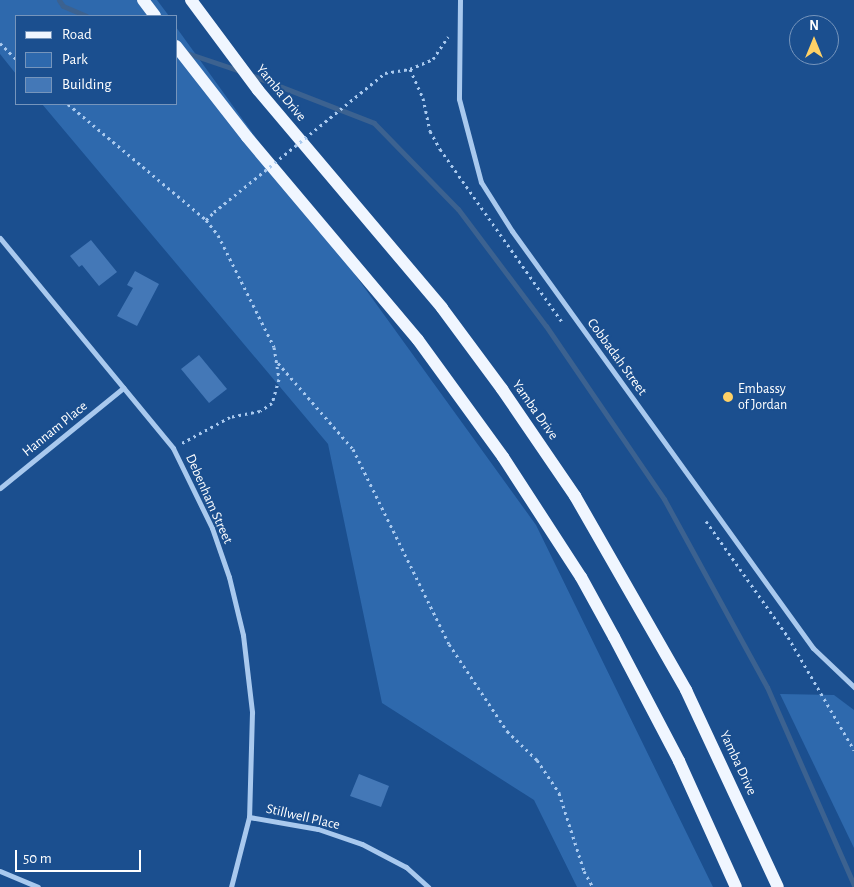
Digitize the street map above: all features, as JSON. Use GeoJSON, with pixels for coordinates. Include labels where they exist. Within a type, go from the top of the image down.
{"type":"FeatureCollection","features":[{"type":"Feature","properties":{"kind":"main road","name":"Yamba Drive"},"geometry":{"type":"LineString","coordinates":[[191,0],[224,47],[258,90],[442,308],[502,389],[575,496],[686,690],[778,887]]}},
{"type":"Feature","properties":{"kind":"main road"},"geometry":{"type":"LineString","coordinates":[[178,49],[418,340],[509,465],[614,637],[679,761],[736,887]]}},
{"type":"Feature","properties":{"kind":"street","name":"Cobbadah Street"},"geometry":{"type":"LineString","coordinates":[[460,0],[459,99],[481,182],[512,232],[813,648],[854,687]]}},
{"type":"Feature","properties":{"kind":"street","name":"Debenham Street"},"geometry":{"type":"LineString","coordinates":[[0,238],[173,448],[212,528],[229,577],[243,635],[252,712],[249,817],[231,887]]}},
{"type":"Feature","properties":{"kind":"street","name":"Hannam Place"},"geometry":{"type":"LineString","coordinates":[[0,488],[123,388]]}},
{"type":"Feature","properties":{"kind":"street","name":"Stillwell Place"},"geometry":{"type":"LineString","coordinates":[[249,817],[318,829],[362,844],[406,867],[428,887]]}},
{"type":"Feature","properties":{"kind":"street"},"geometry":{"type":"LineString","coordinates":[[0,871],[38,887]]}},
{"type":"Feature","properties":{"kind":"path"},"geometry":{"type":"LineString","coordinates":[[206,220],[385,73],[410,70],[433,59],[447,40],[448,26]]}},
{"type":"Feature","properties":{"kind":"path"},"geometry":{"type":"LineString","coordinates":[[0,43],[15,58]]}},
{"type":"Feature","properties":{"kind":"path"},"geometry":{"type":"LineString","coordinates":[[69,105],[206,220],[218,235],[274,347],[278,363],[278,388],[267,407],[230,417],[173,448]]}},
{"type":"Feature","properties":{"kind":"path"},"geometry":{"type":"LineString","coordinates":[[278,363],[353,449],[449,644],[507,731],[536,760],[559,793],[584,871],[593,887]]}},
{"type":"Feature","properties":{"kind":"green space"},"geometry":{"type":"Polygon","coordinates":[[[0,0],[157,0],[168,15],[15,15],[15,73],[0,54],[0,0]]]}},
{"type":"Feature","properties":{"kind":"green space"},"geometry":{"type":"Polygon","coordinates":[[[178,30],[536,525],[713,887],[577,887],[534,800],[382,703],[328,444],[43,105],[178,105],[178,30]]]}},
{"type":"Feature","properties":{"kind":"green space"},"geometry":{"type":"Polygon","coordinates":[[[780,694],[834,695],[854,710],[854,848],[780,694]]]}},
{"type":"Feature","properties":{"kind":"building"},"geometry":{"type":"Polygon","coordinates":[[[91,240],[117,272],[99,286],[82,265],[79,267],[70,256],[91,240]]]}},
{"type":"Feature","properties":{"kind":"building"},"geometry":{"type":"Polygon","coordinates":[[[135,271],[159,284],[137,326],[117,316],[133,288],[127,285],[135,271]]]}},
{"type":"Feature","properties":{"kind":"building"},"geometry":{"type":"Polygon","coordinates":[[[199,355],[227,389],[209,403],[181,369],[199,355]]]}},
{"type":"Feature","properties":{"kind":"building"},"geometry":{"type":"Polygon","coordinates":[[[359,774],[389,786],[381,807],[350,796],[359,774]]]}},
{"type":"Feature","properties":{"kind":"waterway"},"geometry":{"type":"LineString","coordinates":[[59,0],[63,6],[84,15]]}},
{"type":"Feature","properties":{"kind":"waterway"},"geometry":{"type":"LineString","coordinates":[[184,52],[240,71]]}},
{"type":"Feature","properties":{"kind":"waterway"},"geometry":{"type":"LineString","coordinates":[[251,75],[374,123],[458,209],[546,326],[664,499],[767,687],[854,885]]}},
{"type":"Feature","properties":{"kind":"place","name":"Embassy of Jordan"},"geometry":{"type":"Point","coordinates":[728,397]}}]}
